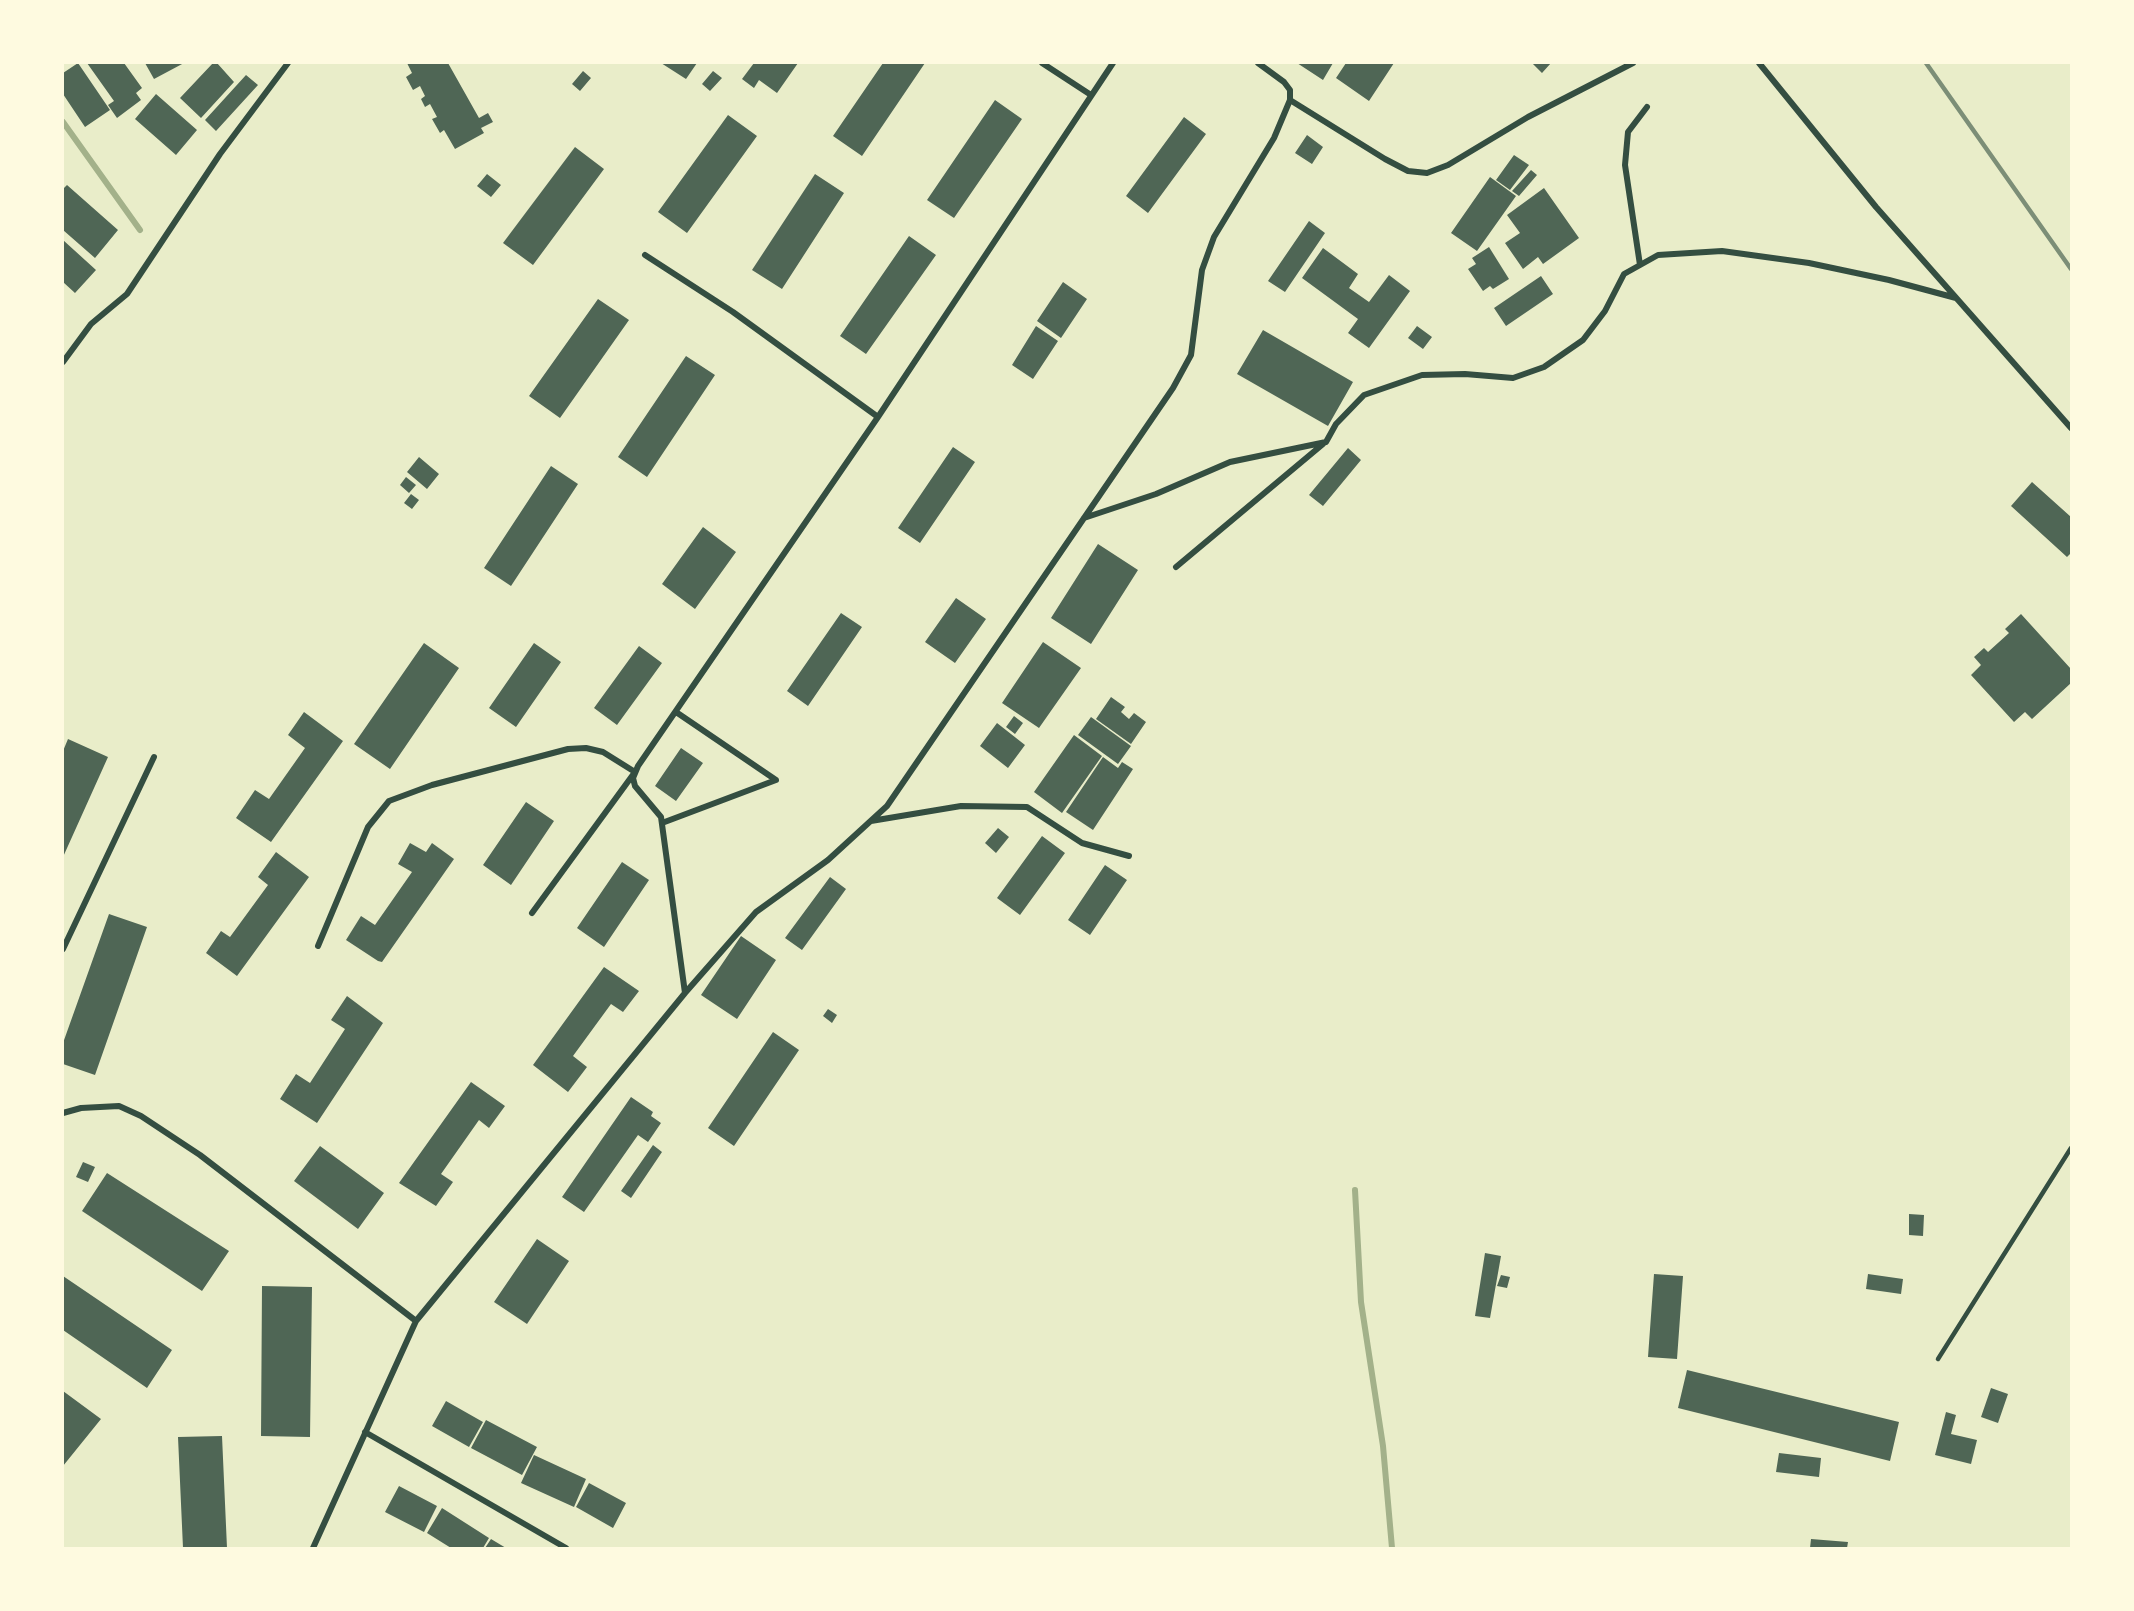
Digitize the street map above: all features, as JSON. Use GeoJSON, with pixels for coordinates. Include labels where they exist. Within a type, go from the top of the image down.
{"type":"FeatureCollection","features":[{"type":"Feature","properties":{"kind":"street"},"geometry":{"type":"LineString","coordinates":[[63,362],[91,324],[127,294],[220,154],[288,63]]}},
{"type":"Feature","properties":{"kind":"street"},"geometry":{"type":"LineString","coordinates":[[1042,63],[1091,95]]}},
{"type":"Feature","properties":{"kind":"street"},"geometry":{"type":"LineString","coordinates":[[532,913],[635,772],[878,417],[1113,63]]}},
{"type":"Feature","properties":{"kind":"street"},"geometry":{"type":"LineString","coordinates":[[313,1548],[416,1321],[685,993],[756,912],[828,860],[887,806],[1173,388],[1191,355],[1202,270],[1214,237],[1274,138],[1290,100],[1290,90],[1284,82],[1258,63]]}},
{"type":"Feature","properties":{"kind":"street"},"geometry":{"type":"LineString","coordinates":[[1290,100],[1385,159],[1408,171],[1427,173],[1448,165],[1528,117],[1633,63]]}},
{"type":"Feature","properties":{"kind":"street"},"geometry":{"type":"LineString","coordinates":[[1761,64],[1876,207],[2071,428]]}},
{"type":"Feature","properties":{"kind":"street"},"geometry":{"type":"LineString","coordinates":[[1640,265],[1625,165],[1628,132],[1647,107]]}},
{"type":"Feature","properties":{"kind":"street"},"geometry":{"type":"LineString","coordinates":[[1176,567],[1326,441],[1336,424],[1364,395],[1422,375],[1465,374],[1514,378],[1544,367],[1583,340],[1605,311],[1624,274],[1658,255],[1722,251],[1809,263],[1889,280],[1956,298]]}},
{"type":"Feature","properties":{"kind":"street"},"geometry":{"type":"LineString","coordinates":[[645,255],[733,312],[878,417]]}},
{"type":"Feature","properties":{"kind":"street"},"geometry":{"type":"LineString","coordinates":[[1084,519],[1156,494],[1230,462],[1326,441]]}},
{"type":"Feature","properties":{"kind":"street"},"geometry":{"type":"LineString","coordinates":[[662,823],[776,780],[676,712]]}},
{"type":"Feature","properties":{"kind":"street"},"geometry":{"type":"LineString","coordinates":[[318,946],[368,827],[389,801],[432,785],[567,749],[586,748],[603,752],[635,772]]}},
{"type":"Feature","properties":{"kind":"street"},"geometry":{"type":"LineString","coordinates":[[63,949],[154,757]]}},
{"type":"Feature","properties":{"kind":"street"},"geometry":{"type":"LineString","coordinates":[[635,772],[634,786],[653,806],[662,823],[685,993]]}},
{"type":"Feature","properties":{"kind":"street"},"geometry":{"type":"LineString","coordinates":[[870,821],[961,806],[1027,807],[1082,843],[1129,856]]}},
{"type":"Feature","properties":{"kind":"street"},"geometry":{"type":"LineString","coordinates":[[63,1113],[81,1108],[119,1106],[141,1116],[200,1155],[416,1321]]}},
{"type":"Feature","properties":{"kind":"street"},"geometry":{"type":"LineString","coordinates":[[365,1432],[566,1548]]}},
{"type":"Feature","properties":{"kind":"lane"},"geometry":{"type":"LineString","coordinates":[[1938,1359],[2071,1148]]}},
{"type":"Feature","properties":{"kind":"building"},"geometry":{"type":"Polygon","coordinates":[[[78,63],[110,110],[85,127],[63,94],[63,73],[78,63]]]}},
{"type":"Feature","properties":{"kind":"building"},"geometry":{"type":"Polygon","coordinates":[[[87,63],[124,63],[142,88],[136,93],[141,100],[117,118],[108,105],[114,101],[87,63]]]}},
{"type":"Feature","properties":{"kind":"building"},"geometry":{"type":"Polygon","coordinates":[[[145,63],[184,63],[154,79],[145,63]]]}},
{"type":"Feature","properties":{"kind":"building"},"geometry":{"type":"Polygon","coordinates":[[[213,63],[217,63],[234,82],[201,118],[180,98],[213,63]]]}},
{"type":"Feature","properties":{"kind":"building"},"geometry":{"type":"Polygon","coordinates":[[[407,63],[448,63],[479,118],[488,113],[493,122],[481,128],[484,133],[455,149],[444,130],[440,133],[432,119],[437,117],[430,104],[425,107],[421,99],[425,96],[420,86],[413,90],[406,77],[412,73],[407,63]]]}},
{"type":"Feature","properties":{"kind":"building"},"geometry":{"type":"Polygon","coordinates":[[[661,63],[697,63],[686,79],[661,63]]]}},
{"type":"Feature","properties":{"kind":"building"},"geometry":{"type":"Polygon","coordinates":[[[754,63],[798,63],[777,93],[759,80],[754,88],[742,79],[754,63]]]}},
{"type":"Feature","properties":{"kind":"building"},"geometry":{"type":"Polygon","coordinates":[[[883,63],[925,63],[862,156],[833,136],[883,63]]]}},
{"type":"Feature","properties":{"kind":"building"},"geometry":{"type":"Polygon","coordinates":[[[1297,63],[1333,63],[1323,80],[1297,63]]]}},
{"type":"Feature","properties":{"kind":"building"},"geometry":{"type":"Polygon","coordinates":[[[1346,63],[1394,63],[1369,101],[1336,78],[1346,63]]]}},
{"type":"Feature","properties":{"kind":"building"},"geometry":{"type":"Polygon","coordinates":[[[1532,63],[1551,63],[1542,73],[1532,63]]]}},
{"type":"Feature","properties":{"kind":"building"},"geometry":{"type":"Polygon","coordinates":[[[583,71],[591,78],[580,91],[572,84],[583,71]]]}},
{"type":"Feature","properties":{"kind":"building"},"geometry":{"type":"Polygon","coordinates":[[[713,71],[722,78],[710,91],[702,84],[713,71]]]}},
{"type":"Feature","properties":{"kind":"building"},"geometry":{"type":"Polygon","coordinates":[[[246,75],[258,85],[216,131],[205,120],[246,75]]]}},
{"type":"Feature","properties":{"kind":"building"},"geometry":{"type":"Polygon","coordinates":[[[156,94],[197,130],[176,155],[135,119],[156,94]]]}},
{"type":"Feature","properties":{"kind":"building"},"geometry":{"type":"Polygon","coordinates":[[[995,100],[1022,119],[954,218],[927,200],[995,100]]]}},
{"type":"Feature","properties":{"kind":"building"},"geometry":{"type":"Polygon","coordinates":[[[728,115],[757,136],[687,233],[658,212],[728,115]]]}},
{"type":"Feature","properties":{"kind":"building"},"geometry":{"type":"Polygon","coordinates":[[[1184,117],[1206,134],[1148,213],[1126,196],[1184,117]]]}},
{"type":"Feature","properties":{"kind":"building"},"geometry":{"type":"Polygon","coordinates":[[[1307,135],[1323,147],[1312,164],[1295,153],[1307,135]]]}},
{"type":"Feature","properties":{"kind":"building"},"geometry":{"type":"Polygon","coordinates":[[[575,147],[604,169],[533,265],[503,243],[575,147]]]}},
{"type":"Feature","properties":{"kind":"building"},"geometry":{"type":"Polygon","coordinates":[[[1514,155],[1529,165],[1510,190],[1496,180],[1514,155]]]}},
{"type":"Feature","properties":{"kind":"building"},"geometry":{"type":"Polygon","coordinates":[[[1531,170],[1537,175],[1519,196],[1512,191],[1531,170]]]}},
{"type":"Feature","properties":{"kind":"building"},"geometry":{"type":"Polygon","coordinates":[[[487,174],[501,185],[491,197],[477,186],[487,174]]]}},
{"type":"Feature","properties":{"kind":"building"},"geometry":{"type":"Polygon","coordinates":[[[815,174],[844,193],[782,289],[752,270],[815,174]]]}},
{"type":"Feature","properties":{"kind":"building"},"geometry":{"type":"Polygon","coordinates":[[[1490,177],[1516,196],[1477,251],[1451,233],[1490,177]]]}},
{"type":"Feature","properties":{"kind":"building"},"geometry":{"type":"Polygon","coordinates":[[[67,185],[118,230],[95,258],[63,230],[63,189],[67,185]]]}},
{"type":"Feature","properties":{"kind":"building"},"geometry":{"type":"Polygon","coordinates":[[[1544,188],[1579,238],[1543,264],[1538,257],[1523,269],[1505,243],[1520,233],[1507,215],[1544,188]]]}},
{"type":"Feature","properties":{"kind":"building"},"geometry":{"type":"Polygon","coordinates":[[[1309,221],[1325,233],[1285,292],[1268,281],[1309,221]]]}},
{"type":"Feature","properties":{"kind":"building"},"geometry":{"type":"Polygon","coordinates":[[[909,236],[936,255],[866,354],[840,336],[909,236]]]}},
{"type":"Feature","properties":{"kind":"building"},"geometry":{"type":"Polygon","coordinates":[[[63,240],[96,270],[75,293],[63,282],[63,240]]]}},
{"type":"Feature","properties":{"kind":"building"},"geometry":{"type":"Polygon","coordinates":[[[1489,247],[1509,279],[1493,289],[1490,286],[1483,291],[1468,269],[1476,264],[1472,258],[1489,247]]]}},
{"type":"Feature","properties":{"kind":"building"},"geometry":{"type":"Polygon","coordinates":[[[1323,248],[1358,274],[1349,288],[1369,302],[1389,275],[1410,291],[1369,348],[1348,333],[1358,319],[1302,278],[1323,248]]]}},
{"type":"Feature","properties":{"kind":"building"},"geometry":{"type":"Polygon","coordinates":[[[1541,276],[1553,294],[1506,326],[1494,308],[1541,276]]]}},
{"type":"Feature","properties":{"kind":"building"},"geometry":{"type":"Polygon","coordinates":[[[1063,282],[1087,299],[1061,338],[1037,321],[1063,282]]]}},
{"type":"Feature","properties":{"kind":"building"},"geometry":{"type":"Polygon","coordinates":[[[598,299],[629,320],[560,418],[529,396],[598,299]]]}},
{"type":"Feature","properties":{"kind":"building"},"geometry":{"type":"Polygon","coordinates":[[[1036,326],[1058,341],[1033,379],[1012,365],[1036,326]]]}},
{"type":"Feature","properties":{"kind":"building"},"geometry":{"type":"Polygon","coordinates":[[[1417,326],[1432,337],[1423,349],[1408,338],[1417,326]]]}},
{"type":"Feature","properties":{"kind":"building"},"geometry":{"type":"Polygon","coordinates":[[[1263,330],[1353,382],[1328,426],[1237,374],[1263,330]]]}},
{"type":"Feature","properties":{"kind":"building"},"geometry":{"type":"Polygon","coordinates":[[[686,356],[715,375],[647,477],[618,457],[686,356]]]}},
{"type":"Feature","properties":{"kind":"building"},"geometry":{"type":"Polygon","coordinates":[[[953,447],[975,462],[920,543],[898,528],[953,447]]]}},
{"type":"Feature","properties":{"kind":"building"},"geometry":{"type":"Polygon","coordinates":[[[1348,448],[1361,460],[1323,506],[1309,495],[1348,448]]]}},
{"type":"Feature","properties":{"kind":"building"},"geometry":{"type":"Polygon","coordinates":[[[419,457],[439,474],[427,489],[407,472],[419,457]]]}},
{"type":"Feature","properties":{"kind":"building"},"geometry":{"type":"Polygon","coordinates":[[[551,466],[578,484],[511,586],[484,568],[551,466]]]}},
{"type":"Feature","properties":{"kind":"building"},"geometry":{"type":"Polygon","coordinates":[[[406,477],[416,485],[409,493],[400,485],[406,477]]]}},
{"type":"Feature","properties":{"kind":"building"},"geometry":{"type":"Polygon","coordinates":[[[2032,482],[2071,517],[2071,553],[2067,557],[2011,506],[2032,482]]]}},
{"type":"Feature","properties":{"kind":"building"},"geometry":{"type":"Polygon","coordinates":[[[411,494],[419,500],[412,509],[404,503],[411,494]]]}},
{"type":"Feature","properties":{"kind":"building"},"geometry":{"type":"Polygon","coordinates":[[[703,527],[736,552],[695,609],[662,584],[703,527]]]}},
{"type":"Feature","properties":{"kind":"building"},"geometry":{"type":"Polygon","coordinates":[[[1098,544],[1138,570],[1091,644],[1051,618],[1098,544]]]}},
{"type":"Feature","properties":{"kind":"building"},"geometry":{"type":"Polygon","coordinates":[[[956,598],[986,619],[955,663],[925,642],[956,598]]]}},
{"type":"Feature","properties":{"kind":"building"},"geometry":{"type":"Polygon","coordinates":[[[841,613],[862,627],[808,706],[787,691],[841,613]]]}},
{"type":"Feature","properties":{"kind":"building"},"geometry":{"type":"Polygon","coordinates":[[[2021,614],[2071,669],[2071,683],[2032,719],[2025,712],[2014,722],[1971,675],[1981,665],[1974,657],[1984,648],[1988,652],[2009,633],[2005,629],[2021,614]]]}},
{"type":"Feature","properties":{"kind":"building"},"geometry":{"type":"Polygon","coordinates":[[[1043,642],[1081,668],[1039,728],[1002,703],[1043,642]]]}},
{"type":"Feature","properties":{"kind":"building"},"geometry":{"type":"Polygon","coordinates":[[[424,643],[459,668],[390,769],[354,744],[424,643]]]}},
{"type":"Feature","properties":{"kind":"building"},"geometry":{"type":"Polygon","coordinates":[[[534,643],[561,662],[516,727],[489,708],[534,643]]]}},
{"type":"Feature","properties":{"kind":"building"},"geometry":{"type":"Polygon","coordinates":[[[639,646],[662,663],[617,725],[594,708],[639,646]]]}},
{"type":"Feature","properties":{"kind":"building"},"geometry":{"type":"Polygon","coordinates":[[[1111,697],[1125,707],[1121,712],[1129,719],[1134,713],[1146,722],[1131,744],[1096,719],[1111,697]]]}},
{"type":"Feature","properties":{"kind":"building"},"geometry":{"type":"Polygon","coordinates":[[[304,712],[343,741],[271,842],[236,818],[255,790],[269,799],[305,748],[288,735],[304,712]]]}},
{"type":"Feature","properties":{"kind":"building"},"geometry":{"type":"Polygon","coordinates":[[[1014,716],[1023,723],[1015,734],[1006,727],[1014,716]]]}},
{"type":"Feature","properties":{"kind":"building"},"geometry":{"type":"Polygon","coordinates":[[[1091,717],[1131,746],[1118,764],[1078,735],[1091,717]]]}},
{"type":"Feature","properties":{"kind":"building"},"geometry":{"type":"Polygon","coordinates":[[[997,723],[1025,745],[1008,768],[980,746],[997,723]]]}},
{"type":"Feature","properties":{"kind":"building"},"geometry":{"type":"Polygon","coordinates":[[[1074,735],[1102,756],[1062,813],[1034,792],[1074,735]]]}},
{"type":"Feature","properties":{"kind":"building"},"geometry":{"type":"Polygon","coordinates":[[[68,739],[108,757],[63,857],[63,751],[68,739]]]}},
{"type":"Feature","properties":{"kind":"building"},"geometry":{"type":"Polygon","coordinates":[[[681,748],[703,763],[676,801],[655,786],[681,748]]]}},
{"type":"Feature","properties":{"kind":"building"},"geometry":{"type":"Polygon","coordinates":[[[1103,757],[1118,768],[1122,762],[1133,769],[1093,830],[1066,812],[1103,757]]]}},
{"type":"Feature","properties":{"kind":"building"},"geometry":{"type":"Polygon","coordinates":[[[526,802],[554,821],[511,885],[483,865],[526,802]]]}},
{"type":"Feature","properties":{"kind":"building"},"geometry":{"type":"Polygon","coordinates":[[[998,828],[1009,837],[996,853],[985,843],[998,828]]]}},
{"type":"Feature","properties":{"kind":"building"},"geometry":{"type":"Polygon","coordinates":[[[1042,836],[1065,853],[1020,915],[997,898],[1042,836]]]}},
{"type":"Feature","properties":{"kind":"building"},"geometry":{"type":"Polygon","coordinates":[[[410,843],[426,852],[432,843],[454,859],[382,962],[378,961],[346,940],[361,916],[375,925],[412,872],[398,864],[410,843]]]}},
{"type":"Feature","properties":{"kind":"building"},"geometry":{"type":"Polygon","coordinates":[[[276,852],[309,877],[237,976],[206,953],[221,931],[230,937],[268,885],[258,877],[276,852]]]}},
{"type":"Feature","properties":{"kind":"building"},"geometry":{"type":"Polygon","coordinates":[[[622,862],[649,880],[604,947],[577,928],[622,862]]]}},
{"type":"Feature","properties":{"kind":"building"},"geometry":{"type":"Polygon","coordinates":[[[1105,865],[1127,880],[1090,935],[1068,920],[1105,865]]]}},
{"type":"Feature","properties":{"kind":"building"},"geometry":{"type":"Polygon","coordinates":[[[830,877],[846,889],[802,950],[785,938],[830,877]]]}},
{"type":"Feature","properties":{"kind":"building"},"geometry":{"type":"Polygon","coordinates":[[[109,914],[147,927],[95,1075],[63,1064],[63,1043],[109,914]]]}},
{"type":"Feature","properties":{"kind":"building"},"geometry":{"type":"Polygon","coordinates":[[[741,936],[776,960],[737,1019],[701,995],[741,936]]]}},
{"type":"Feature","properties":{"kind":"building"},"geometry":{"type":"Polygon","coordinates":[[[604,967],[639,991],[623,1012],[611,1004],[573,1056],[587,1067],[568,1092],[533,1065],[604,967]]]}},
{"type":"Feature","properties":{"kind":"building"},"geometry":{"type":"Polygon","coordinates":[[[347,996],[383,1023],[317,1123],[280,1099],[296,1074],[310,1083],[345,1029],[331,1020],[347,996]]]}},
{"type":"Feature","properties":{"kind":"building"},"geometry":{"type":"Polygon","coordinates":[[[828,1009],[837,1015],[832,1023],[823,1016],[828,1009]]]}},
{"type":"Feature","properties":{"kind":"building"},"geometry":{"type":"Polygon","coordinates":[[[773,1032],[799,1050],[734,1146],[708,1128],[773,1032]]]}},
{"type":"Feature","properties":{"kind":"building"},"geometry":{"type":"Polygon","coordinates":[[[471,1082],[505,1106],[489,1128],[479,1120],[441,1174],[453,1182],[436,1206],[399,1183],[471,1082]]]}},
{"type":"Feature","properties":{"kind":"building"},"geometry":{"type":"Polygon","coordinates":[[[631,1097],[653,1112],[651,1116],[661,1123],[648,1142],[638,1135],[584,1212],[562,1197],[631,1097]]]}},
{"type":"Feature","properties":{"kind":"building"},"geometry":{"type":"Polygon","coordinates":[[[653,1145],[662,1152],[631,1198],[621,1191],[653,1145]]]}},
{"type":"Feature","properties":{"kind":"building"},"geometry":{"type":"Polygon","coordinates":[[[320,1146],[384,1193],[358,1229],[294,1181],[320,1146]]]}},
{"type":"Feature","properties":{"kind":"building"},"geometry":{"type":"Polygon","coordinates":[[[83,1162],[95,1167],[88,1182],[76,1177],[83,1162]]]}},
{"type":"Feature","properties":{"kind":"building"},"geometry":{"type":"Polygon","coordinates":[[[107,1173],[229,1251],[202,1291],[82,1211],[107,1173]]]}},
{"type":"Feature","properties":{"kind":"building"},"geometry":{"type":"Polygon","coordinates":[[[1909,1214],[1924,1215],[1923,1236],[1909,1235],[1909,1214]]]}},
{"type":"Feature","properties":{"kind":"building"},"geometry":{"type":"Polygon","coordinates":[[[537,1239],[569,1261],[527,1324],[494,1302],[537,1239]]]}},
{"type":"Feature","properties":{"kind":"building"},"geometry":{"type":"Polygon","coordinates":[[[1485,1253],[1501,1256],[1490,1318],[1475,1316],[1485,1253]]]}},
{"type":"Feature","properties":{"kind":"building"},"geometry":{"type":"Polygon","coordinates":[[[1654,1274],[1683,1276],[1677,1359],[1648,1357],[1654,1274]]]}},
{"type":"Feature","properties":{"kind":"building"},"geometry":{"type":"Polygon","coordinates":[[[1868,1274],[1903,1279],[1901,1294],[1866,1289],[1868,1274]]]}},
{"type":"Feature","properties":{"kind":"building"},"geometry":{"type":"Polygon","coordinates":[[[1501,1275],[1510,1277],[1507,1288],[1497,1286],[1501,1275]]]}},
{"type":"Feature","properties":{"kind":"building"},"geometry":{"type":"Polygon","coordinates":[[[63,1276],[172,1350],[147,1388],[63,1330],[63,1276]]]}},
{"type":"Feature","properties":{"kind":"building"},"geometry":{"type":"Polygon","coordinates":[[[262,1286],[312,1287],[310,1437],[261,1436],[262,1286]]]}},
{"type":"Feature","properties":{"kind":"building"},"geometry":{"type":"Polygon","coordinates":[[[1687,1370],[1899,1422],[1890,1461],[1678,1408],[1687,1370]]]}},
{"type":"Feature","properties":{"kind":"building"},"geometry":{"type":"Polygon","coordinates":[[[1991,1388],[2008,1394],[1998,1423],[1981,1417],[1991,1388]]]}},
{"type":"Feature","properties":{"kind":"building"},"geometry":{"type":"Polygon","coordinates":[[[63,1391],[101,1419],[63,1466],[63,1391]]]}},
{"type":"Feature","properties":{"kind":"building"},"geometry":{"type":"Polygon","coordinates":[[[446,1401],[483,1422],[469,1447],[432,1426],[446,1401]]]}},
{"type":"Feature","properties":{"kind":"building"},"geometry":{"type":"Polygon","coordinates":[[[1946,1412],[1956,1415],[1951,1434],[1977,1440],[1971,1464],[1935,1455],[1946,1412]]]}},
{"type":"Feature","properties":{"kind":"building"},"geometry":{"type":"Polygon","coordinates":[[[486,1420],[537,1447],[522,1475],[471,1448],[486,1420]]]}},
{"type":"Feature","properties":{"kind":"building"},"geometry":{"type":"Polygon","coordinates":[[[222,1436],[227,1548],[183,1548],[178,1437],[222,1436]]]}},
{"type":"Feature","properties":{"kind":"building"},"geometry":{"type":"Polygon","coordinates":[[[1779,1453],[1821,1458],[1819,1477],[1776,1472],[1779,1453]]]}},
{"type":"Feature","properties":{"kind":"building"},"geometry":{"type":"Polygon","coordinates":[[[534,1455],[586,1479],[574,1507],[521,1483],[534,1455]]]}},
{"type":"Feature","properties":{"kind":"building"},"geometry":{"type":"Polygon","coordinates":[[[589,1483],[626,1503],[613,1528],[576,1507],[589,1483]]]}},
{"type":"Feature","properties":{"kind":"building"},"geometry":{"type":"Polygon","coordinates":[[[399,1486],[437,1506],[424,1532],[385,1512],[399,1486]]]}},
{"type":"Feature","properties":{"kind":"building"},"geometry":{"type":"Polygon","coordinates":[[[442,1508],[489,1538],[483,1548],[451,1548],[427,1533],[442,1508]]]}},
{"type":"Feature","properties":{"kind":"building"},"geometry":{"type":"Polygon","coordinates":[[[491,1539],[506,1548],[485,1548],[491,1539]]]}},
{"type":"Feature","properties":{"kind":"building"},"geometry":{"type":"Polygon","coordinates":[[[1811,1539],[1848,1542],[1847,1548],[1810,1548],[1811,1539]]]}},
{"type":"Feature","properties":{"kind":"waterway"},"geometry":{"type":"LineString","coordinates":[[63,122],[140,230]]}},
{"type":"Feature","properties":{"kind":"waterway"},"geometry":{"type":"LineString","coordinates":[[1355,1190],[1361,1302],[1383,1446],[1392,1548]]}},
{"type":"Feature","properties":{"kind":"railway"},"geometry":{"type":"LineString","coordinates":[[1926,63],[2071,269]]}}]}
